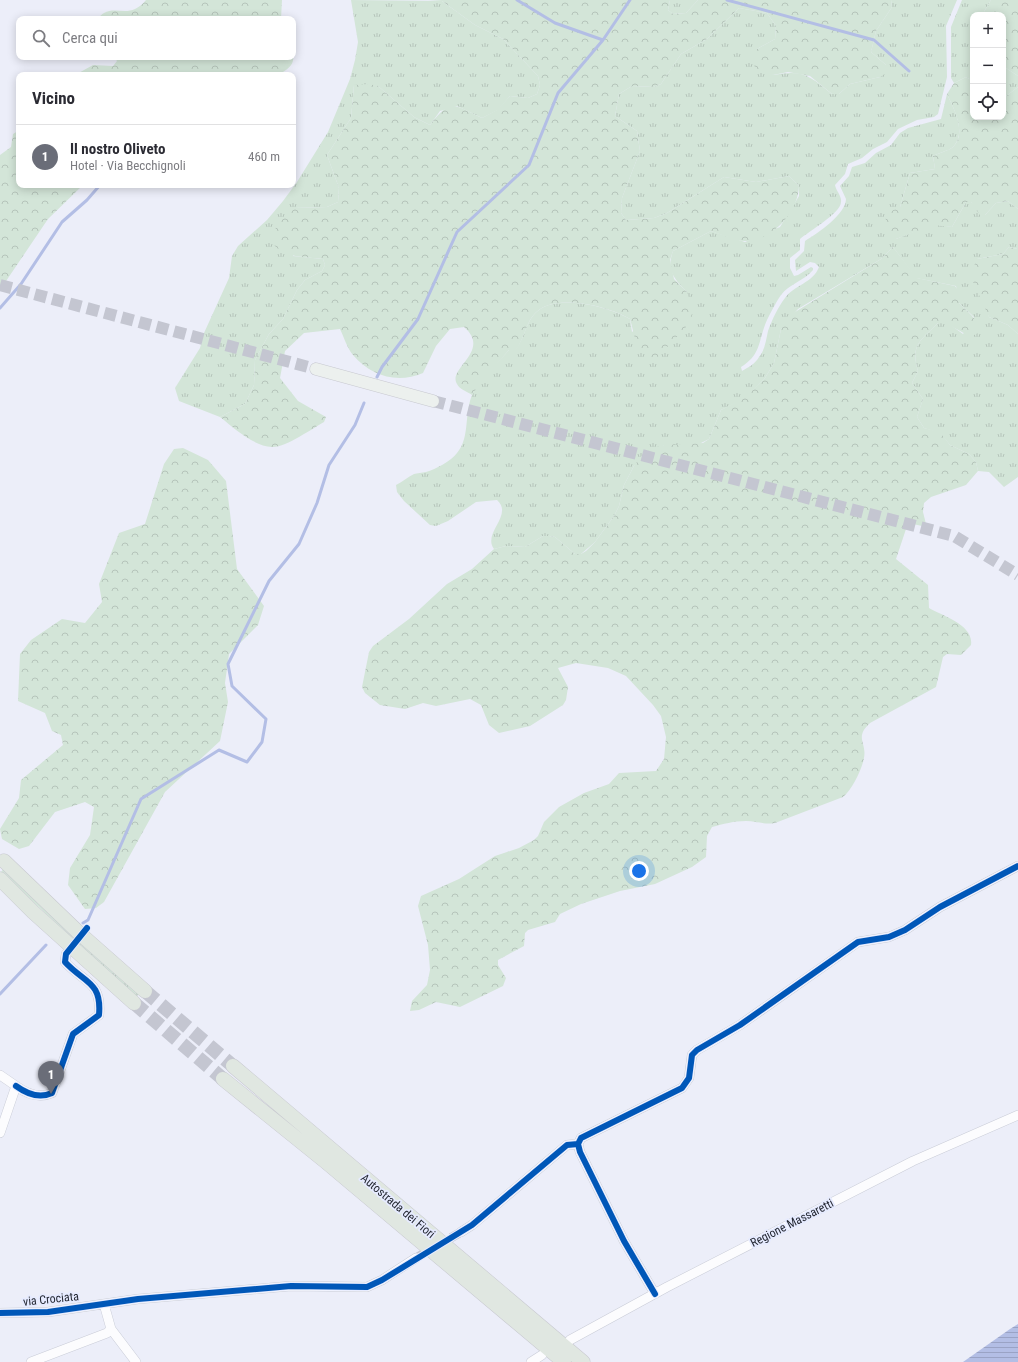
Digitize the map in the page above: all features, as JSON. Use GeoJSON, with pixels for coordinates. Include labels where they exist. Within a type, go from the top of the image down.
{"type":"FeatureCollection","features":[{"type":"Feature","properties":{"kind":"highway"},"geometry":{"type":"LineString","coordinates":[[4,861],[77,931],[145,991]]}},
{"type":"Feature","properties":{"kind":"highway"},"geometry":{"type":"LineString","coordinates":[[0,879],[48,926],[134,1003]]}},
{"type":"Feature","properties":{"kind":"highway","name":"Autostrada dei Fiori"},"geometry":{"type":"LineString","coordinates":[[233,1066],[583,1362]]}},
{"type":"Feature","properties":{"kind":"highway","name":"Autostrada dei Fiori"},"geometry":{"type":"LineString","coordinates":[[223,1079],[326,1162],[564,1362]]}},
{"type":"Feature","properties":{"kind":"main road"},"geometry":{"type":"LineString","coordinates":[[316,369],[433,401]]}},
{"type":"Feature","properties":{"kind":"street"},"geometry":{"type":"LineString","coordinates":[[655,1294],[624,1241],[580,1152],[578,1144],[581,1138],[682,1088],[688,1078],[692,1055],[697,1050],[740,1025],[858,942],[890,937],[905,930],[940,907],[1018,866]]}},
{"type":"Feature","properties":{"kind":"street"},"geometry":{"type":"LineString","coordinates":[[0,1075],[28,1094],[44,1097],[52,1093],[73,1034],[99,1015],[100,1002],[97,992],[93,986],[65,962],[66,954]]}},
{"type":"Feature","properties":{"kind":"street"},"geometry":{"type":"LineString","coordinates":[[0,1133],[16,1086]]}},
{"type":"Feature","properties":{"kind":"street","name":"Regione Massaretti"},"geometry":{"type":"LineString","coordinates":[[570,1340],[655,1294],[913,1161],[1018,1115]]}},
{"type":"Feature","properties":{"kind":"street"},"geometry":{"type":"LineString","coordinates":[[461,1232],[478,1220],[568,1145],[578,1144]]}},
{"type":"Feature","properties":{"kind":"street","name":"via Crociata"},"geometry":{"type":"LineString","coordinates":[[0,1313],[48,1312],[198,1293],[291,1286],[367,1287],[382,1280],[416,1258]]}},
{"type":"Feature","properties":{"kind":"street"},"geometry":{"type":"LineString","coordinates":[[104,1304],[110,1329],[136,1362]]}},
{"type":"Feature","properties":{"kind":"street"},"geometry":{"type":"LineString","coordinates":[[32,1362],[107,1334],[110,1329]]}},
{"type":"Feature","properties":{"kind":"street"},"geometry":{"type":"LineString","coordinates":[[531,1362],[542,1356]]}},
{"type":"Feature","properties":{"kind":"green space"},"geometry":{"type":"Polygon","coordinates":[[[146,0],[282,0],[281,16],[100,16],[109,11],[129,11],[140,6],[146,0]]]}},
{"type":"Feature","properties":{"kind":"green space"},"geometry":{"type":"Polygon","coordinates":[[[351,0],[442,1],[475,25],[503,39],[538,76],[540,85],[537,94],[528,98],[510,96],[498,110],[482,118],[457,106],[440,111],[430,125],[414,117],[378,86],[354,85],[351,118],[327,155],[339,188],[338,202],[327,207],[295,208],[293,256],[323,259],[325,265],[322,271],[305,280],[297,290],[283,319],[269,334],[255,360],[254,385],[245,404],[220,417],[179,401],[175,388],[200,348],[204,333],[229,278],[232,256],[238,246],[267,220],[293,188],[296,188],[296,183],[328,132],[350,79],[358,42],[351,0]]]}},
{"type":"Feature","properties":{"kind":"green space"},"geometry":{"type":"Polygon","coordinates":[[[428,0],[670,0],[668,10],[673,14],[686,13],[698,0],[891,0],[892,7],[876,31],[871,52],[886,65],[886,73],[880,77],[850,84],[839,94],[832,94],[810,76],[788,72],[773,75],[757,70],[749,58],[757,49],[775,39],[776,26],[767,13],[739,8],[707,39],[681,54],[661,84],[654,87],[632,86],[619,94],[615,116],[637,131],[640,151],[622,198],[621,213],[626,220],[654,218],[667,213],[724,177],[756,182],[789,176],[799,186],[798,196],[789,215],[766,236],[743,241],[711,231],[673,251],[670,260],[674,279],[687,292],[693,311],[687,326],[654,361],[639,348],[630,319],[610,310],[585,304],[559,303],[548,305],[539,310],[528,323],[522,340],[516,350],[509,350],[481,382],[472,395],[458,386],[456,378],[471,351],[473,344],[471,336],[464,327],[450,329],[436,346],[423,373],[404,378],[394,378],[376,373],[360,362],[347,346],[340,329],[304,333],[285,351],[280,378],[298,401],[326,417],[324,422],[299,437],[278,446],[265,446],[244,436],[220,417],[245,404],[254,385],[255,360],[269,334],[283,319],[297,290],[305,280],[322,271],[325,265],[323,259],[290,255],[274,245],[276,225],[295,208],[327,207],[338,202],[339,188],[327,155],[351,118],[354,85],[369,84],[378,86],[414,117],[430,125],[443,110],[448,107],[459,107],[482,118],[497,110],[510,96],[528,98],[537,94],[540,85],[538,76],[503,39],[475,25],[442,1],[428,0]]]}},
{"type":"Feature","properties":{"kind":"green space"},"geometry":{"type":"Polygon","coordinates":[[[670,0],[698,0],[686,13],[673,14],[668,10],[670,0]]]}},
{"type":"Feature","properties":{"kind":"green space"},"geometry":{"type":"Polygon","coordinates":[[[891,0],[957,0],[946,26],[947,77],[938,114],[934,117],[917,120],[898,129],[887,142],[873,149],[862,158],[848,164],[845,174],[835,185],[841,198],[840,206],[824,222],[800,239],[800,250],[790,258],[790,268],[794,276],[811,267],[813,270],[784,291],[781,295],[767,320],[756,352],[748,362],[741,367],[742,371],[754,363],[761,354],[771,322],[785,298],[793,290],[812,277],[819,267],[815,263],[810,262],[796,271],[795,260],[804,251],[805,241],[830,223],[845,205],[846,199],[840,186],[849,176],[852,167],[865,163],[876,153],[891,145],[900,133],[908,128],[941,119],[947,94],[958,120],[959,134],[957,141],[953,147],[933,156],[935,169],[910,173],[900,207],[896,239],[933,224],[952,227],[966,202],[971,202],[985,215],[996,203],[1008,201],[1018,209],[1018,249],[1009,247],[1003,254],[977,259],[989,317],[1008,325],[1018,334],[1018,477],[1004,487],[989,472],[978,471],[976,462],[969,454],[950,445],[940,433],[924,428],[917,417],[923,399],[912,383],[918,371],[915,355],[916,349],[922,339],[938,323],[948,323],[963,334],[974,317],[959,303],[956,286],[916,278],[893,247],[881,259],[798,309],[781,329],[774,363],[765,378],[744,399],[721,410],[709,439],[697,445],[664,445],[634,466],[624,485],[619,506],[614,516],[595,542],[581,554],[575,554],[555,537],[549,536],[543,536],[525,547],[506,546],[494,549],[491,543],[492,537],[502,512],[501,506],[497,500],[476,502],[448,521],[436,526],[430,525],[404,501],[397,492],[396,485],[414,474],[426,472],[439,467],[457,453],[461,447],[465,435],[470,401],[477,387],[509,350],[516,349],[522,340],[528,323],[539,310],[548,305],[559,303],[584,304],[598,307],[610,310],[630,319],[632,332],[687,292],[672,274],[670,264],[673,251],[711,231],[745,242],[780,227],[799,196],[799,186],[789,176],[756,182],[724,177],[667,213],[654,218],[626,220],[621,213],[622,198],[640,151],[637,131],[615,116],[619,94],[632,86],[654,87],[661,84],[681,54],[707,39],[739,8],[767,13],[776,26],[775,39],[757,49],[773,75],[792,73],[806,76],[812,78],[832,94],[839,94],[850,84],[880,77],[886,65],[871,52],[876,31],[892,7],[891,0]]]}},
{"type":"Feature","properties":{"kind":"green space"},"geometry":{"type":"Polygon","coordinates":[[[962,0],[991,0],[984,12],[970,12],[970,79],[966,77],[954,83],[951,78],[951,27],[962,0]]]}},
{"type":"Feature","properties":{"kind":"green space"},"geometry":{"type":"Polygon","coordinates":[[[991,0],[1018,0],[1018,76],[1006,68],[1006,12],[984,12],[991,0]]]}},
{"type":"Feature","properties":{"kind":"green space"},"geometry":{"type":"Polygon","coordinates":[[[116,60],[293,60],[293,62],[282,72],[80,72],[93,65],[113,66],[116,60]]]}},
{"type":"Feature","properties":{"kind":"green space"},"geometry":{"type":"Polygon","coordinates":[[[1006,68],[1018,76],[1018,87],[1006,96],[1006,68]]]}},
{"type":"Feature","properties":{"kind":"green space"},"geometry":{"type":"Polygon","coordinates":[[[966,77],[970,79],[970,120],[1006,120],[1006,96],[1018,87],[1018,209],[1008,201],[996,203],[985,215],[980,215],[971,202],[966,202],[952,227],[933,225],[896,239],[887,228],[885,214],[900,207],[910,173],[935,169],[933,156],[953,147],[957,141],[959,135],[958,121],[947,94],[954,83],[966,77]]]}},
{"type":"Feature","properties":{"kind":"green space"},"geometry":{"type":"Polygon","coordinates":[[[16,132],[16,188],[80,188],[48,219],[0,290],[0,155],[11,147],[13,134],[16,132]]]}},
{"type":"Feature","properties":{"kind":"green space"},"geometry":{"type":"Polygon","coordinates":[[[893,247],[917,278],[955,286],[961,294],[959,303],[975,319],[980,332],[972,336],[951,326],[938,323],[922,339],[916,349],[915,355],[918,371],[912,383],[923,399],[917,417],[924,428],[940,432],[950,445],[969,454],[976,462],[978,471],[966,485],[931,497],[924,503],[923,512],[926,524],[922,526],[913,524],[907,526],[896,559],[928,585],[929,608],[963,627],[971,638],[971,645],[961,655],[947,654],[943,657],[936,687],[870,723],[865,728],[862,736],[864,748],[863,763],[853,784],[843,797],[775,823],[767,824],[742,821],[712,827],[707,836],[706,857],[692,867],[655,884],[620,891],[581,904],[560,914],[555,922],[528,930],[525,933],[524,946],[498,960],[498,965],[506,978],[503,986],[460,1007],[436,1002],[419,1010],[410,1011],[412,1001],[427,985],[430,970],[428,945],[418,906],[421,896],[459,879],[495,856],[519,848],[534,840],[538,836],[544,822],[559,807],[584,793],[609,784],[619,773],[656,771],[664,759],[666,737],[661,716],[653,705],[626,676],[608,668],[576,663],[558,668],[568,687],[566,700],[563,705],[530,726],[499,733],[489,725],[481,705],[470,699],[436,706],[423,703],[405,709],[380,705],[365,693],[362,687],[369,652],[373,646],[409,619],[447,584],[472,569],[494,549],[506,546],[525,547],[543,536],[549,536],[555,537],[575,554],[581,554],[586,551],[595,542],[614,516],[619,506],[624,485],[634,466],[646,450],[664,445],[703,443],[709,439],[721,410],[744,398],[765,378],[774,363],[781,329],[787,317],[881,259],[893,247]]]}},
{"type":"Feature","properties":{"kind":"green space"},"geometry":{"type":"Polygon","coordinates":[[[1009,247],[1018,249],[1018,334],[1008,325],[989,317],[970,275],[977,259],[1003,254],[1009,247]]]}},
{"type":"Feature","properties":{"kind":"green space"},"geometry":{"type":"Polygon","coordinates":[[[183,448],[208,460],[226,481],[237,569],[264,606],[258,625],[229,654],[225,683],[228,702],[220,741],[165,792],[104,902],[96,908],[85,909],[68,885],[70,868],[90,835],[94,807],[85,802],[55,812],[29,846],[19,849],[2,839],[0,829],[19,798],[21,780],[63,745],[61,735],[52,731],[45,713],[18,701],[20,654],[31,640],[62,619],[85,623],[102,602],[99,584],[119,533],[145,524],[164,464],[174,449],[183,448]]]}},
{"type":"Feature","properties":{"kind":"green space"},"geometry":{"type":"Polygon","coordinates":[[[5,867],[140,993],[136,997],[1,872],[5,867]]]}},
{"type":"Feature","properties":{"kind":"water"},"geometry":{"type":"Polygon","coordinates":[[[1018,1324],[1018,1362],[963,1362],[1010,1329],[1018,1324]]]}},
{"type":"Feature","properties":{"kind":"waterway"},"geometry":{"type":"LineString","coordinates":[[517,0],[555,23],[603,40]]}},
{"type":"Feature","properties":{"kind":"waterway"},"geometry":{"type":"LineString","coordinates":[[377,377],[382,367],[418,319],[457,232],[529,165],[558,93],[603,40],[630,0]]}},
{"type":"Feature","properties":{"kind":"waterway"},"geometry":{"type":"LineString","coordinates":[[727,0],[874,40],[909,71]]}},
{"type":"Feature","properties":{"kind":"waterway"},"geometry":{"type":"LineString","coordinates":[[0,308],[21,284],[62,222],[87,200],[97,188]]}},
{"type":"Feature","properties":{"kind":"waterway"},"geometry":{"type":"LineString","coordinates":[[83,923],[88,920],[141,799],[219,750],[247,762],[262,742],[266,719],[232,686],[228,664],[269,581],[299,544],[317,503],[329,465],[355,425],[364,403]]}},
{"type":"Feature","properties":{"kind":"waterway"},"geometry":{"type":"LineString","coordinates":[[0,994],[46,945]]}},
{"type":"Feature","properties":{"kind":"tunnel"},"geometry":{"type":"LineString","coordinates":[[0,285],[316,369]]}},
{"type":"Feature","properties":{"kind":"tunnel"},"geometry":{"type":"LineString","coordinates":[[433,401],[954,536],[1018,575]]}},
{"type":"Feature","properties":{"kind":"tunnel"},"geometry":{"type":"LineString","coordinates":[[145,991],[233,1066]]}},
{"type":"Feature","properties":{"kind":"tunnel"},"geometry":{"type":"LineString","coordinates":[[134,1003],[223,1079]]}},
{"type":"Feature","properties":{"kind":"tunnel"},"geometry":{"type":"LineString","coordinates":[[416,1258],[461,1232]]}},
{"type":"Feature","properties":{"kind":"cycle path"},"geometry":{"type":"LineString","coordinates":[[655,1294],[624,1241],[580,1152],[578,1144],[581,1138],[682,1088],[689,1078],[692,1055],[697,1050],[740,1025],[858,942],[889,937],[905,930],[940,907],[1018,866]]}},
{"type":"Feature","properties":{"kind":"cycle path"},"geometry":{"type":"LineString","coordinates":[[16,1086],[24,1091],[38,1096],[52,1093],[73,1034],[99,1015],[98,995],[95,989],[65,962],[66,954],[87,928]]}},
{"type":"Feature","properties":{"kind":"cycle path"},"geometry":{"type":"LineString","coordinates":[[0,1313],[48,1312],[138,1299],[291,1286],[367,1287],[382,1280],[472,1225],[567,1145],[578,1144]]}},
{"type":"Feature","properties":{"kind":"place","name":"Il nostro Oliveto"},"geometry":{"type":"Point","coordinates":[51,1094]}}]}
